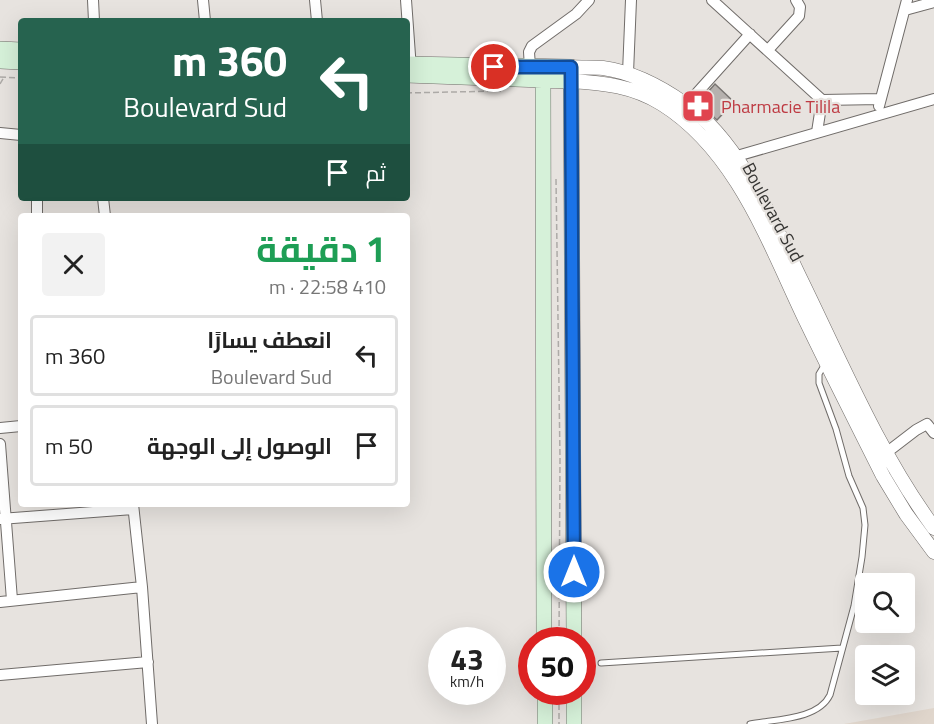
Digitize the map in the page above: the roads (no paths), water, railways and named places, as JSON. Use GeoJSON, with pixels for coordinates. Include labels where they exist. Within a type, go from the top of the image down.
{"type":"FeatureCollection","features":[{"type":"Feature","properties":{"kind":"main road"},"geometry":{"type":"LineString","coordinates":[[0,49],[18,50]]}},
{"type":"Feature","properties":{"kind":"main road"},"geometry":{"type":"LineString","coordinates":[[0,61],[18,62]]}},
{"type":"Feature","properties":{"kind":"main road","name":"Boulevard Sud"},"geometry":{"type":"LineString","coordinates":[[410,69],[539,71],[571,74]]}},
{"type":"Feature","properties":{"kind":"main road"},"geometry":{"type":"LineString","coordinates":[[539,71],[544,627]]}},
{"type":"Feature","properties":{"kind":"main road"},"geometry":{"type":"LineString","coordinates":[[571,74],[574,627]]}},
{"type":"Feature","properties":{"kind":"main road"},"geometry":{"type":"LineString","coordinates":[[545,724],[547,705]]}},
{"type":"Feature","properties":{"kind":"main road"},"geometry":{"type":"LineString","coordinates":[[574,705],[574,724]]}},
{"type":"Feature","properties":{"kind":"street"},"geometry":{"type":"LineString","coordinates":[[93,0],[94,18]]}},
{"type":"Feature","properties":{"kind":"street"},"geometry":{"type":"LineString","coordinates":[[203,0],[205,18]]}},
{"type":"Feature","properties":{"kind":"street"},"geometry":{"type":"LineString","coordinates":[[315,0],[317,18]]}},
{"type":"Feature","properties":{"kind":"street"},"geometry":{"type":"LineString","coordinates":[[406,0],[407,18]]}},
{"type":"Feature","properties":{"kind":"street"},"geometry":{"type":"LineString","coordinates":[[539,71],[529,52],[532,46],[568,20],[589,0]]}},
{"type":"Feature","properties":{"kind":"street"},"geometry":{"type":"LineString","coordinates":[[628,73],[631,0]]}},
{"type":"Feature","properties":{"kind":"street"},"geometry":{"type":"LineString","coordinates":[[712,0],[822,100],[880,99]]}},
{"type":"Feature","properties":{"kind":"street"},"geometry":{"type":"LineString","coordinates":[[768,50],[799,16],[800,7],[796,0]]}},
{"type":"Feature","properties":{"kind":"street"},"geometry":{"type":"LineString","coordinates":[[878,115],[880,99],[906,5],[934,2]]}},
{"type":"Feature","properties":{"kind":"street"},"geometry":{"type":"LineString","coordinates":[[687,104],[750,34]]}},
{"type":"Feature","properties":{"kind":"street","name":"Boulevard Sud"},"geometry":{"type":"LineString","coordinates":[[571,74],[601,68],[628,73],[687,104],[729,158],[786,249],[886,453],[934,528]]}},
{"type":"Feature","properties":{"kind":"street","name":"Boulevard Sud"},"geometry":{"type":"LineString","coordinates":[[571,74],[637,91],[662,104],[729,158],[826,363],[883,476],[906,514],[934,552]]}},
{"type":"Feature","properties":{"kind":"street"},"geometry":{"type":"LineString","coordinates":[[729,158],[934,99]]}},
{"type":"Feature","properties":{"kind":"street"},"geometry":{"type":"LineString","coordinates":[[817,132],[822,100]]}},
{"type":"Feature","properties":{"kind":"street"},"geometry":{"type":"LineString","coordinates":[[0,133],[18,135]]}},
{"type":"Feature","properties":{"kind":"street"},"geometry":{"type":"LineString","coordinates":[[886,453],[916,430],[932,425]]}},
{"type":"Feature","properties":{"kind":"street"},"geometry":{"type":"LineString","coordinates":[[0,428],[18,426]]}},
{"type":"Feature","properties":{"kind":"street"},"geometry":{"type":"LineString","coordinates":[[0,444],[3,519],[12,600]]}},
{"type":"Feature","properties":{"kind":"street"},"geometry":{"type":"LineString","coordinates":[[3,519],[133,507],[142,587],[152,724]]}},
{"type":"Feature","properties":{"kind":"street"},"geometry":{"type":"LineString","coordinates":[[0,602],[142,587]]}},
{"type":"Feature","properties":{"kind":"street"},"geometry":{"type":"LineString","coordinates":[[0,675],[148,662]]}},
{"type":"Feature","properties":{"kind":"lane"},"geometry":{"type":"LineString","coordinates":[[750,724],[808,714],[822,707],[830,695],[859,582],[865,525],[863,508],[849,476],[836,429],[819,383],[820,370],[826,363]]}},
{"type":"Feature","properties":{"kind":"lane"},"geometry":{"type":"LineString","coordinates":[[601,663],[842,648]]}},
{"type":"Feature","properties":{"kind":"place","name":"Pharmacie Tilila"},"geometry":{"type":"Point","coordinates":[698,106]}}]}
